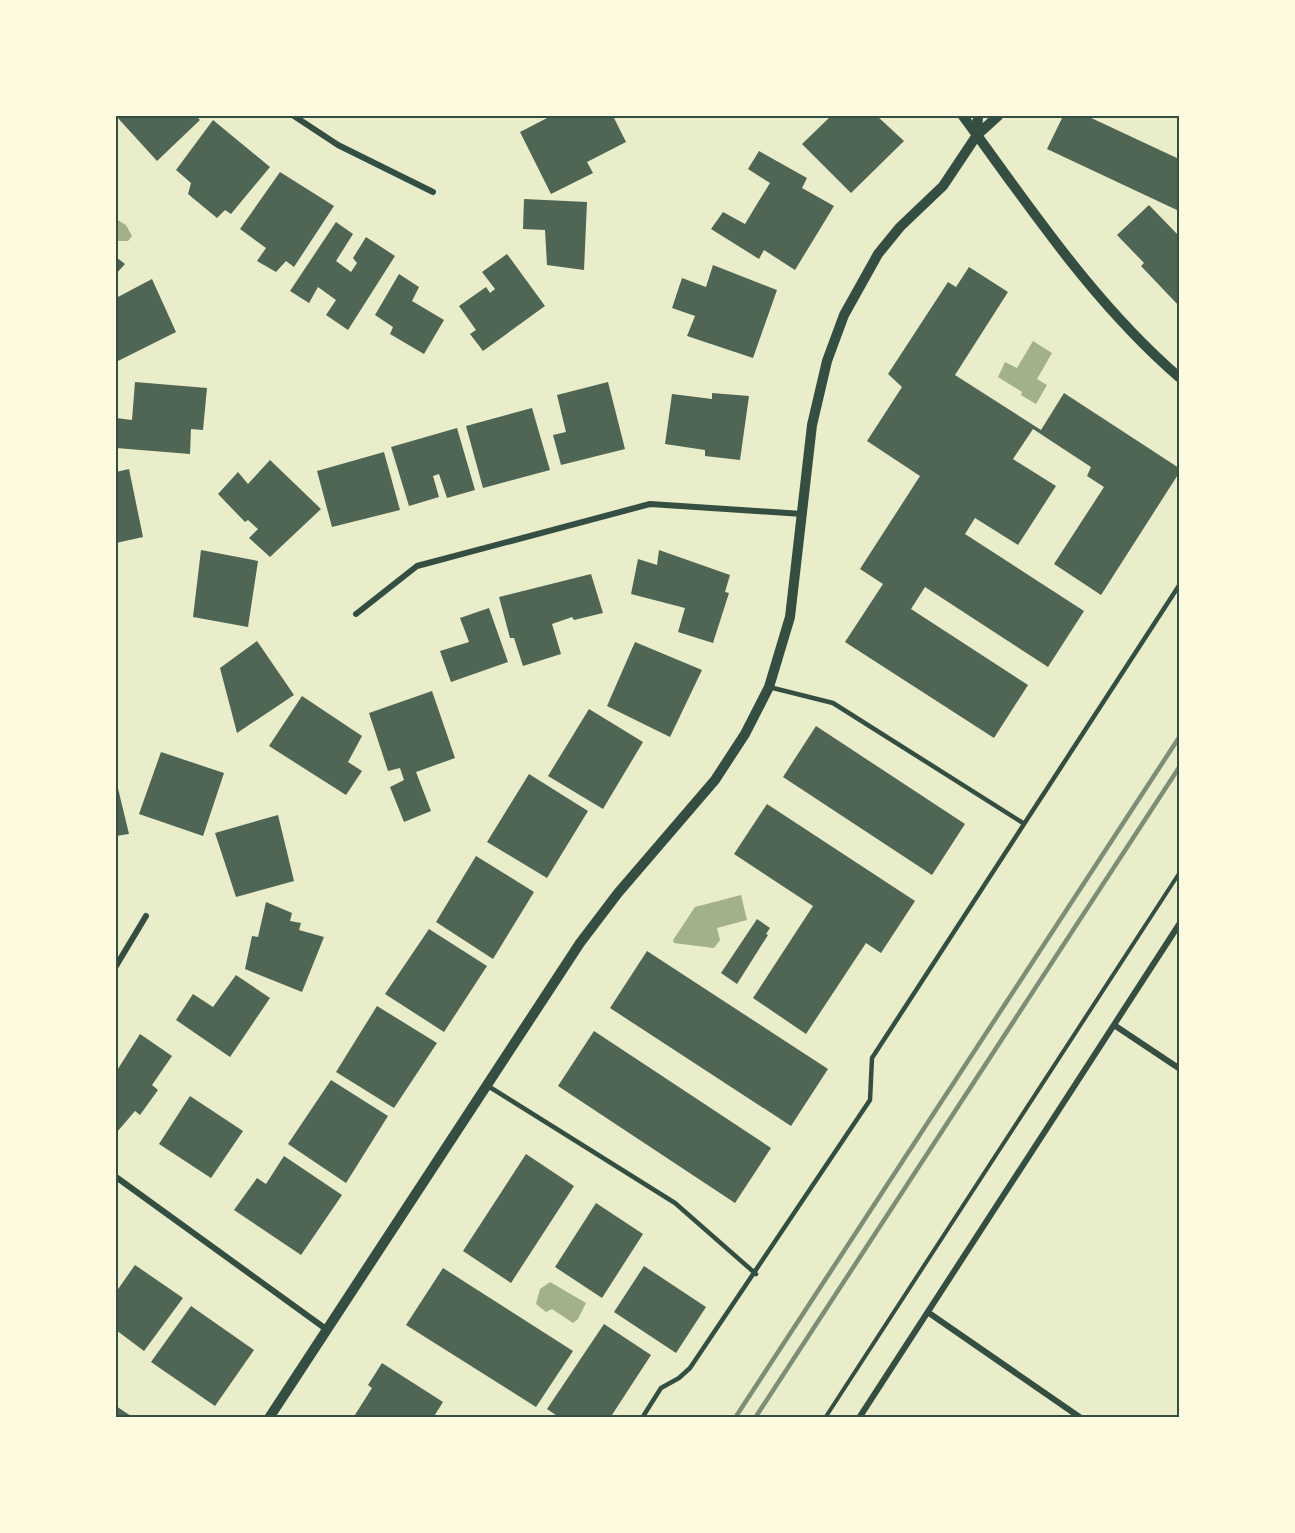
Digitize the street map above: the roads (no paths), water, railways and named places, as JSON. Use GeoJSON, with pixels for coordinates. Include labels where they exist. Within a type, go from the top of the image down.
{"type":"FeatureCollection","features":[{"type":"Feature","properties":{"kind":"street"},"geometry":{"type":"LineString","coordinates":[[294,116],[338,145],[433,192]]}},
{"type":"Feature","properties":{"kind":"street"},"geometry":{"type":"LineString","coordinates":[[963,116],[1023,200],[1097,296],[1142,344],[1179,378]]}},
{"type":"Feature","properties":{"kind":"street"},"geometry":{"type":"LineString","coordinates":[[977,135],[978,116]]}},
{"type":"Feature","properties":{"kind":"street"},"geometry":{"type":"LineString","coordinates":[[269,1418],[580,943],[618,893],[715,780],[745,734],[769,687],[790,616],[812,425],[827,361],[844,315],[878,254],[900,227],[943,186],[977,135],[998,116]]}},
{"type":"Feature","properties":{"kind":"street"},"geometry":{"type":"LineString","coordinates":[[356,614],[417,566],[650,504],[803,514]]}},
{"type":"Feature","properties":{"kind":"street"},"geometry":{"type":"LineString","coordinates":[[116,966],[146,916]]}},
{"type":"Feature","properties":{"kind":"street"},"geometry":{"type":"LineString","coordinates":[[859,1418],[1179,923]]}},
{"type":"Feature","properties":{"kind":"street"},"geometry":{"type":"LineString","coordinates":[[1114,1025],[1179,1069]]}},
{"type":"Feature","properties":{"kind":"street"},"geometry":{"type":"LineString","coordinates":[[116,1177],[326,1329]]}},
{"type":"Feature","properties":{"kind":"street"},"geometry":{"type":"LineString","coordinates":[[929,1313],[1081,1418]]}},
{"type":"Feature","properties":{"kind":"lane"},"geometry":{"type":"LineString","coordinates":[[642,1418],[661,1388],[679,1378],[690,1368],[756,1274],[870,1100],[872,1058],[1179,584]]}},
{"type":"Feature","properties":{"kind":"lane"},"geometry":{"type":"LineString","coordinates":[[769,687],[833,703],[1023,823]]}},
{"type":"Feature","properties":{"kind":"lane"},"geometry":{"type":"LineString","coordinates":[[488,1086],[675,1203],[756,1274]]}},
{"type":"Feature","properties":{"kind":"railway"},"geometry":{"type":"LineString","coordinates":[[735,1418],[1180,736]]}},
{"type":"Feature","properties":{"kind":"railway"},"geometry":{"type":"LineString","coordinates":[[755,1418],[1180,766]]}}]}
